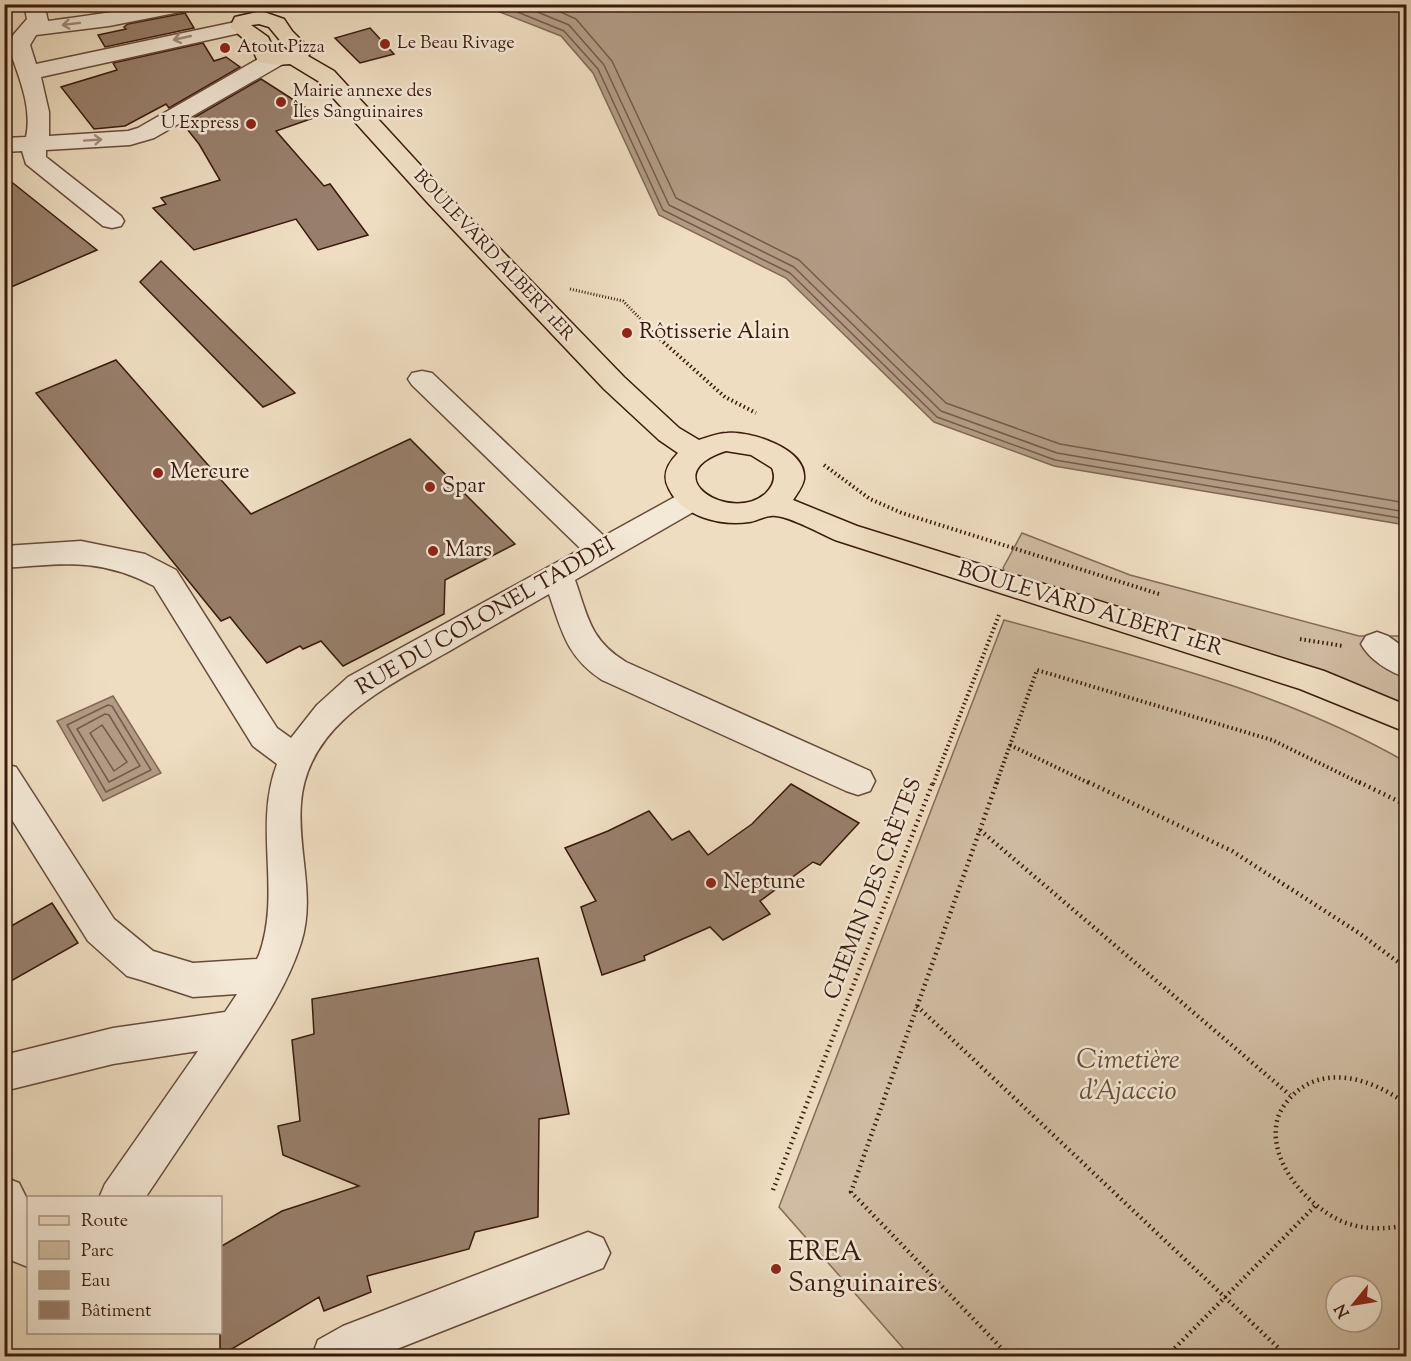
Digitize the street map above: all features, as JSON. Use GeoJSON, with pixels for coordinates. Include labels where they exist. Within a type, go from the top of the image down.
{"type":"FeatureCollection","features":[{"type":"Feature","properties":{"kind":"main road","name":"BOULEVARD ALBERT 1ER"},"geometry":{"type":"LineString","coordinates":[[249,17],[266,57],[284,58],[327,76],[436,197],[614,383],[669,434],[696,451]]}},
{"type":"Feature","properties":{"kind":"main road"},"geometry":{"type":"LineString","coordinates":[[734,442],[758,445],[772,452],[788,471],[788,483],[783,493],[773,502],[758,509],[732,513],[706,507],[692,500],[680,480],[681,469],[696,451],[710,445],[734,442]]}},
{"type":"Feature","properties":{"kind":"main road","name":"BOULEVARD ALBERT 1ER"},"geometry":{"type":"LineString","coordinates":[[773,502],[846,533],[1312,680],[1407,719]]}},
{"type":"Feature","properties":{"kind":"street"},"geometry":{"type":"LineString","coordinates":[[34,4],[38,21],[21,38],[19,45],[38,110],[39,127],[34,159],[112,221]]}},
{"type":"Feature","properties":{"kind":"street"},"geometry":{"type":"LineString","coordinates":[[30,29],[110,20],[190,4]]}},
{"type":"Feature","properties":{"kind":"street"},"geometry":{"type":"LineString","coordinates":[[27,73],[249,17]]}},
{"type":"Feature","properties":{"kind":"street"},"geometry":{"type":"LineString","coordinates":[[4,144],[130,138],[146,133],[249,73],[284,58]]}},
{"type":"Feature","properties":{"kind":"street"},"geometry":{"type":"LineString","coordinates":[[422,379],[601,550]]}},
{"type":"Feature","properties":{"kind":"street","name":"RUE DU COLONEL TADDEI"},"geometry":{"type":"LineString","coordinates":[[121,1196],[237,1028],[269,975],[285,930],[290,886],[283,822],[285,786],[294,758],[311,732],[332,709],[360,686],[692,500]]}},
{"type":"Feature","properties":{"kind":"street"},"geometry":{"type":"LineString","coordinates":[[4,557],[81,552],[134,562],[165,578],[265,737],[294,758]]}},
{"type":"Feature","properties":{"kind":"street"},"geometry":{"type":"LineString","coordinates":[[557,574],[582,643],[595,659],[614,672],[858,781]]}},
{"type":"Feature","properties":{"kind":"street"},"geometry":{"type":"LineString","coordinates":[[1377,644],[1407,665]]}},
{"type":"Feature","properties":{"kind":"street"},"geometry":{"type":"LineString","coordinates":[[4,777],[101,930],[141,964],[193,980],[269,975]]}},
{"type":"Feature","properties":{"kind":"street"},"geometry":{"type":"LineString","coordinates":[[4,1073],[113,1046],[237,1028]]}},
{"type":"Feature","properties":{"kind":"street"},"geometry":{"type":"LineString","coordinates":[[4,1197],[27,1244]]}},
{"type":"Feature","properties":{"kind":"street"},"geometry":{"type":"LineString","coordinates":[[334,1356],[358,1342],[588,1253]]}},
{"type":"Feature","properties":{"kind":"path"},"geometry":{"type":"LineString","coordinates":[[563,288],[623,301],[678,358],[725,397],[759,414]]}},
{"type":"Feature","properties":{"kind":"path"},"geometry":{"type":"LineString","coordinates":[[818,459],[870,499],[902,513],[1166,597]]}},
{"type":"Feature","properties":{"kind":"path","name":"CHEMIN DES CRÈTES"},"geometry":{"type":"LineString","coordinates":[[773,1190],[1000,612]]}},
{"type":"Feature","properties":{"kind":"path"},"geometry":{"type":"LineString","coordinates":[[1293,638],[1338,646],[1377,644]]}},
{"type":"Feature","properties":{"kind":"path"},"geometry":{"type":"LineString","coordinates":[[1009,1356],[851,1192],[1036,670],[1272,740],[1407,805]]}},
{"type":"Feature","properties":{"kind":"path"},"geometry":{"type":"LineString","coordinates":[[1010,745],[1232,851],[1359,933],[1407,968]]}},
{"type":"Feature","properties":{"kind":"path"},"geometry":{"type":"LineString","coordinates":[[980,830],[1290,1095]]}},
{"type":"Feature","properties":{"kind":"path"},"geometry":{"type":"LineString","coordinates":[[917,1006],[1287,1356]]}},
{"type":"Feature","properties":{"kind":"path"},"geometry":{"type":"LineString","coordinates":[[1406,1102],[1381,1087],[1355,1079],[1330,1077],[1308,1083],[1290,1095],[1279,1113],[1276,1136],[1281,1160],[1294,1184],[1316,1206],[1339,1219],[1364,1228],[1389,1229],[1407,1225]]}},
{"type":"Feature","properties":{"kind":"path"},"geometry":{"type":"LineString","coordinates":[[1167,1356],[1316,1206]]}},
{"type":"Feature","properties":{"kind":"green space"},"geometry":{"type":"Polygon","coordinates":[[[1022,533],[1130,575],[1359,636],[1406,636],[1406,719],[1312,680],[1010,584],[1003,568],[1022,533]]]}},
{"type":"Feature","properties":{"kind":"green space","name":"Cimetière d'Ajaccio"},"geometry":{"type":"Polygon","coordinates":[[[1004,620],[1159,663],[1260,695],[1358,737],[1406,762],[1406,1356],[910,1356],[779,1207],[1004,620]]]}},
{"type":"Feature","properties":{"kind":"water"},"geometry":{"type":"Polygon","coordinates":[[[482,5],[1406,5],[1406,525],[1054,466],[934,422],[786,278],[659,215],[593,73],[561,36],[482,5]]]}},
{"type":"Feature","properties":{"kind":"water"},"geometry":{"type":"Polygon","coordinates":[[[113,696],[161,773],[103,801],[57,721],[113,696]]]}},
{"type":"Feature","properties":{"kind":"building"},"geometry":{"type":"Polygon","coordinates":[[[185,13],[194,28],[105,47],[98,35],[126,29],[124,27],[128,24],[185,13]]]}},
{"type":"Feature","properties":{"kind":"building"},"geometry":{"type":"Polygon","coordinates":[[[370,28],[394,54],[360,63],[335,38],[370,28]]]}},
{"type":"Feature","properties":{"kind":"building"},"geometry":{"type":"Polygon","coordinates":[[[203,43],[214,61],[226,57],[240,67],[169,108],[166,104],[125,126],[94,129],[61,87],[117,70],[113,63],[203,43]]]}},
{"type":"Feature","properties":{"kind":"building"},"geometry":{"type":"Polygon","coordinates":[[[261,79],[319,116],[276,131],[324,186],[330,184],[368,235],[318,250],[296,219],[194,250],[153,208],[166,204],[161,198],[220,180],[199,144],[183,124],[261,79]]]}},
{"type":"Feature","properties":{"kind":"building"},"geometry":{"type":"Polygon","coordinates":[[[4,176],[97,250],[4,290],[4,176]]]}},
{"type":"Feature","properties":{"kind":"building"},"geometry":{"type":"Polygon","coordinates":[[[161,261],[295,393],[263,407],[140,282],[161,261]]]}},
{"type":"Feature","properties":{"kind":"building"},"geometry":{"type":"Polygon","coordinates":[[[116,360],[251,514],[410,439],[515,544],[445,580],[444,614],[343,666],[321,641],[303,649],[300,646],[267,663],[230,617],[221,621],[36,393],[116,360]]]}},
{"type":"Feature","properties":{"kind":"building","name":"Neptune"},"geometry":{"type":"Polygon","coordinates":[[[791,784],[859,823],[820,865],[813,862],[760,901],[770,914],[723,940],[710,927],[644,956],[645,960],[602,975],[581,907],[596,901],[565,848],[649,811],[672,840],[689,831],[708,855],[752,824],[791,784]]]}},
{"type":"Feature","properties":{"kind":"building"},"geometry":{"type":"Polygon","coordinates":[[[52,903],[78,943],[4,985],[4,930],[52,903]]]}},
{"type":"Feature","properties":{"kind":"building"},"geometry":{"type":"Polygon","coordinates":[[[538,958],[569,1114],[539,1119],[538,1217],[475,1232],[469,1249],[367,1276],[371,1292],[324,1311],[319,1297],[220,1356],[222,1246],[282,1211],[359,1186],[283,1155],[278,1126],[300,1121],[292,1040],[314,1034],[312,999],[538,958]]]}},
{"type":"Feature","properties":{"kind":"place","name":"Le Beau Rivage"},"geometry":{"type":"Point","coordinates":[385,44]}},
{"type":"Feature","properties":{"kind":"place","name":"Atout Pizza"},"geometry":{"type":"Point","coordinates":[225,48]}},
{"type":"Feature","properties":{"kind":"place","name":"Mairie annexe des Îles Sanguinaires"},"geometry":{"type":"Point","coordinates":[281,102]}},
{"type":"Feature","properties":{"kind":"place","name":"U Express"},"geometry":{"type":"Point","coordinates":[251,124]}},
{"type":"Feature","properties":{"kind":"place","name":"Rôtisserie Alain"},"geometry":{"type":"Point","coordinates":[627,333]}},
{"type":"Feature","properties":{"kind":"place","name":"Mercure"},"geometry":{"type":"Point","coordinates":[158,473]}},
{"type":"Feature","properties":{"kind":"place","name":"Spar"},"geometry":{"type":"Point","coordinates":[430,487]}},
{"type":"Feature","properties":{"kind":"place","name":"Mars"},"geometry":{"type":"Point","coordinates":[433,551]}},
{"type":"Feature","properties":{"kind":"place","name":"Neptune"},"geometry":{"type":"Point","coordinates":[711,883]}},
{"type":"Feature","properties":{"kind":"place","name":"EREA Sanguinaires"},"geometry":{"type":"Point","coordinates":[776,1269]}}]}
